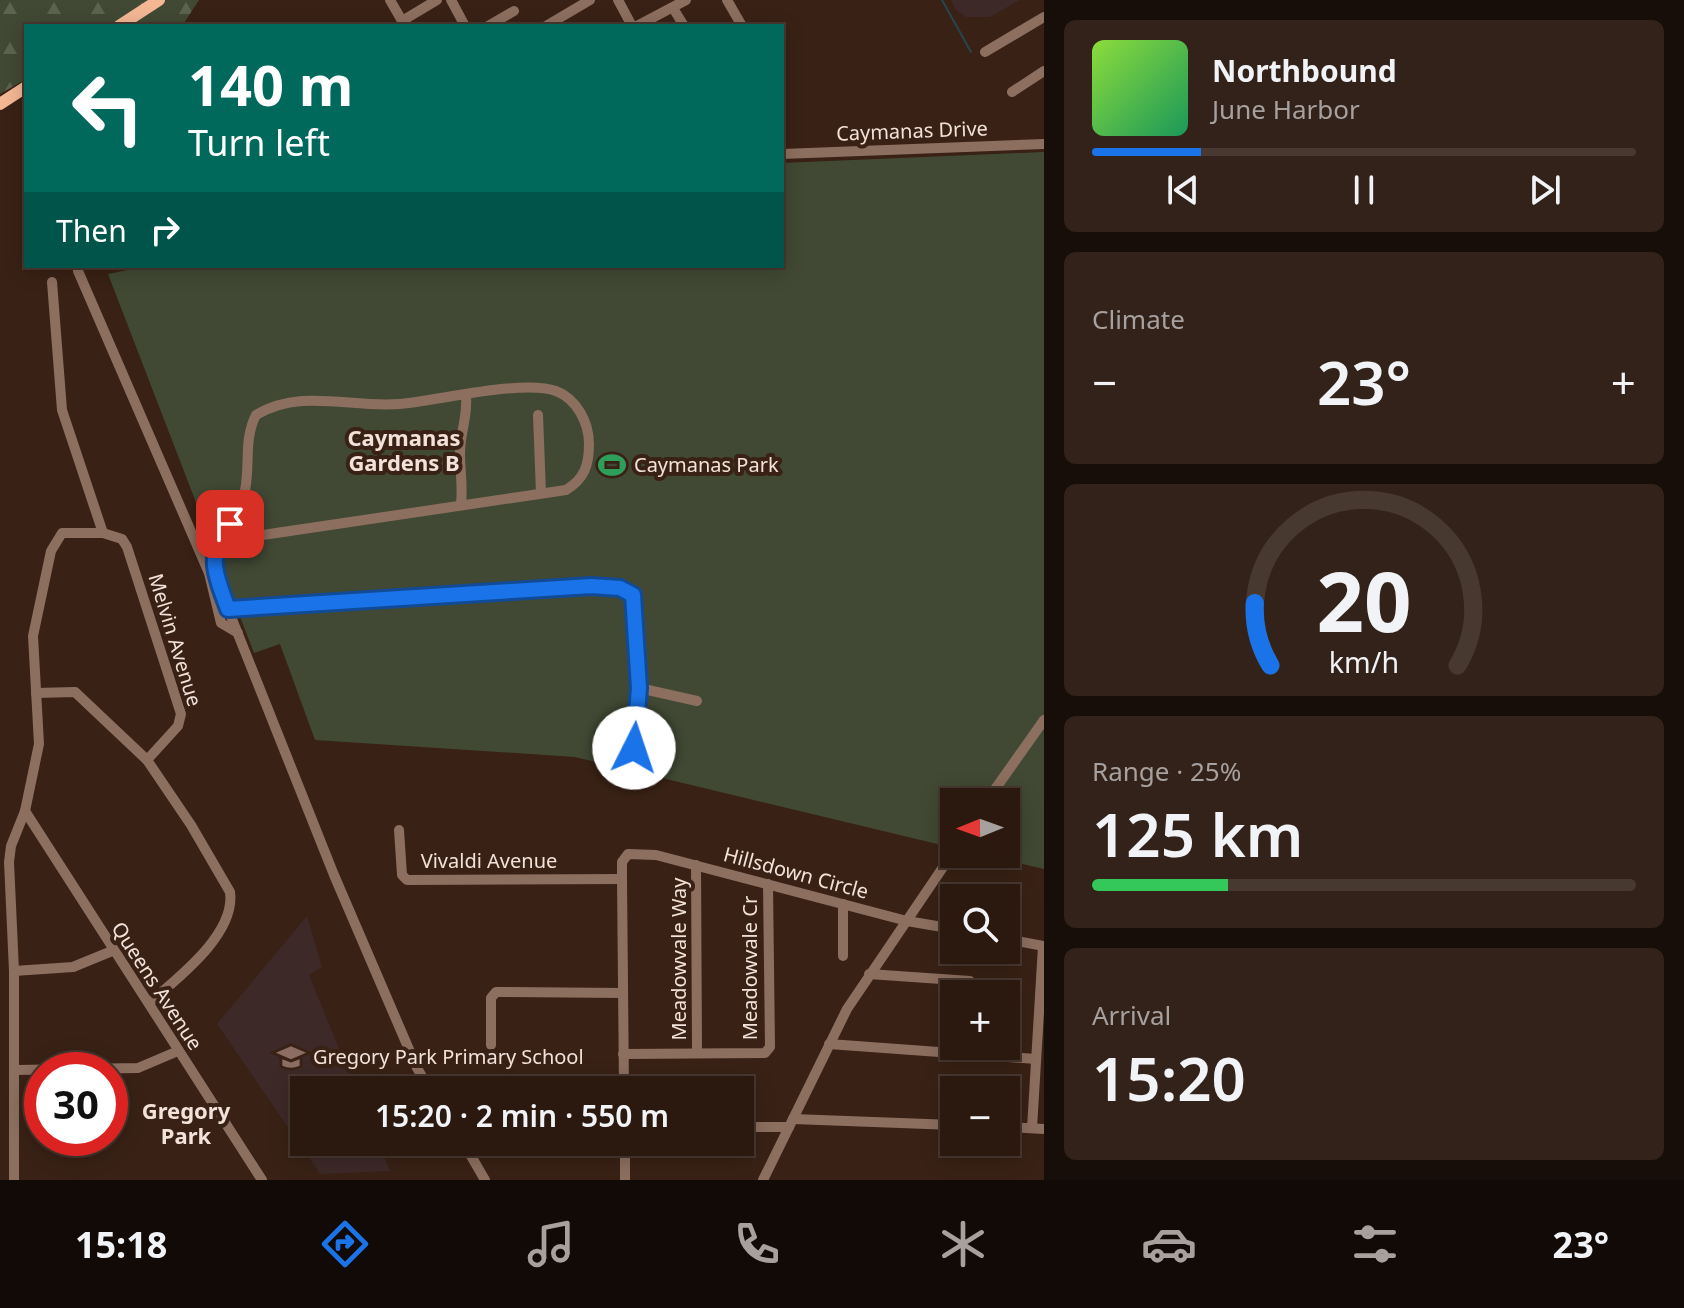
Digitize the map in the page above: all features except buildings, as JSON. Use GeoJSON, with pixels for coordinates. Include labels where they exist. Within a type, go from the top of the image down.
{"type":"FeatureCollection","features":[{"type":"Feature","properties":{"kind":"main road"},"geometry":{"type":"LineString","coordinates":[[122,24],[159,0]]}},
{"type":"Feature","properties":{"kind":"main road"},"geometry":{"type":"LineString","coordinates":[[0,104],[24,88]]}},
{"type":"Feature","properties":{"kind":"street"},"geometry":{"type":"LineString","coordinates":[[390,0],[404,23],[437,0]]}},
{"type":"Feature","properties":{"kind":"street"},"geometry":{"type":"LineString","coordinates":[[451,0],[464,24]]}},
{"type":"Feature","properties":{"kind":"street"},"geometry":{"type":"LineString","coordinates":[[549,24],[590,0]]}},
{"type":"Feature","properties":{"kind":"street"},"geometry":{"type":"LineString","coordinates":[[618,0],[633,24]]}},
{"type":"Feature","properties":{"kind":"street"},"geometry":{"type":"LineString","coordinates":[[638,24],[686,0]]}},
{"type":"Feature","properties":{"kind":"street"},"geometry":{"type":"LineString","coordinates":[[727,0],[741,24]]}},
{"type":"Feature","properties":{"kind":"street"},"geometry":{"type":"LineString","coordinates":[[673,8],[683,24]]}},
{"type":"Feature","properties":{"kind":"street"},"geometry":{"type":"LineString","coordinates":[[491,24],[514,11]]}},
{"type":"Feature","properties":{"kind":"street"},"geometry":{"type":"LineString","coordinates":[[985,52],[1044,17]]}},
{"type":"Feature","properties":{"kind":"street"},"geometry":{"type":"LineString","coordinates":[[1012,92],[1044,71]]}},
{"type":"Feature","properties":{"kind":"street","name":"Caymanas Drive"},"geometry":{"type":"LineString","coordinates":[[784,154],[1044,144]]}},
{"type":"Feature","properties":{"kind":"street"},"geometry":{"type":"LineString","coordinates":[[78,271],[209,573],[221,623],[238,633]]}},
{"type":"Feature","properties":{"kind":"street"},"geometry":{"type":"LineString","coordinates":[[14,1180],[14,971],[9,862],[11,846],[25,811],[39,744],[33,636],[51,551],[62,533],[103,533],[62,410],[52,282]]}},
{"type":"Feature","properties":{"kind":"street"},"geometry":{"type":"LineString","coordinates":[[545,388],[558,391],[579,408],[589,439],[584,475],[566,490],[256,536],[240,541],[231,533],[232,519],[243,499],[249,428],[256,415],[289,401],[395,405],[545,388]]}},
{"type":"Feature","properties":{"kind":"street"},"geometry":{"type":"LineString","coordinates":[[461,504],[464,476],[459,451],[466,425],[466,396]]}},
{"type":"Feature","properties":{"kind":"street"},"geometry":{"type":"LineString","coordinates":[[538,415],[541,493]]}},
{"type":"Feature","properties":{"kind":"street"},"geometry":{"type":"LineString","coordinates":[[232,519],[241,513],[252,515],[258,524],[256,536]]}},
{"type":"Feature","properties":{"kind":"street","name":"Melvin Avenue"},"geometry":{"type":"LineString","coordinates":[[103,533],[122,539],[127,547],[181,714],[178,726],[147,760]]}},
{"type":"Feature","properties":{"kind":"street"},"geometry":{"type":"LineString","coordinates":[[231,533],[222,539],[214,553],[214,566],[228,609],[334,875],[422,1076]]}},
{"type":"Feature","properties":{"kind":"street"},"geometry":{"type":"LineString","coordinates":[[228,609],[591,586],[620,588],[633,595],[639,688],[634,748]]}},
{"type":"Feature","properties":{"kind":"street"},"geometry":{"type":"LineString","coordinates":[[639,688],[697,701]]}},
{"type":"Feature","properties":{"kind":"street"},"geometry":{"type":"LineString","coordinates":[[36,693],[75,692],[147,760],[191,825],[230,892],[232,904],[222,928],[189,969],[149,1003]]}},
{"type":"Feature","properties":{"kind":"street"},"geometry":{"type":"LineString","coordinates":[[995,788],[1044,720]]}},
{"type":"Feature","properties":{"kind":"street","name":"Queens Avenue"},"geometry":{"type":"LineString","coordinates":[[25,811],[112,951],[149,1003],[262,1180]]}},
{"type":"Feature","properties":{"kind":"street","name":"Vivaldi Avenue"},"geometry":{"type":"LineString","coordinates":[[399,830],[402,875],[407,880],[622,879]]}},
{"type":"Feature","properties":{"kind":"street","name":"Hillsdown Circle"},"geometry":{"type":"LineString","coordinates":[[622,879],[622,862],[628,854],[656,855],[907,921],[940,927]]}},
{"type":"Feature","properties":{"kind":"street","name":"Meadowvale Way"},"geometry":{"type":"LineString","coordinates":[[696,865],[697,1053]]}},
{"type":"Feature","properties":{"kind":"street"},"geometry":{"type":"LineString","coordinates":[[763,1180],[829,1044],[869,974],[943,868]]}},
{"type":"Feature","properties":{"kind":"street"},"geometry":{"type":"LineString","coordinates":[[622,879],[624,1076]]}},
{"type":"Feature","properties":{"kind":"street","name":"Meadowvale Cr"},"geometry":{"type":"LineString","coordinates":[[623,1054],[765,1053],[770,1047],[768,884]]}},
{"type":"Feature","properties":{"kind":"street"},"geometry":{"type":"LineString","coordinates":[[843,904],[843,956]]}},
{"type":"Feature","properties":{"kind":"street"},"geometry":{"type":"LineString","coordinates":[[1020,942],[1044,946],[1036,1059],[1038,1128]]}},
{"type":"Feature","properties":{"kind":"street"},"geometry":{"type":"LineString","coordinates":[[14,971],[73,967],[112,951]]}},
{"type":"Feature","properties":{"kind":"street"},"geometry":{"type":"LineString","coordinates":[[869,974],[956,980]]}},
{"type":"Feature","properties":{"kind":"street"},"geometry":{"type":"LineString","coordinates":[[491,1045],[491,998],[496,992],[623,993]]}},
{"type":"Feature","properties":{"kind":"street"},"geometry":{"type":"LineString","coordinates":[[829,1044],[1036,1059]]}},
{"type":"Feature","properties":{"kind":"street"},"geometry":{"type":"LineString","coordinates":[[15,1070],[138,1068],[178,1051]]}},
{"type":"Feature","properties":{"kind":"street"},"geometry":{"type":"LineString","coordinates":[[754,1126],[791,1123],[940,1125]]}},
{"type":"Feature","properties":{"kind":"street"},"geometry":{"type":"LineString","coordinates":[[471,1156],[485,1180]]}},
{"type":"Feature","properties":{"kind":"street"},"geometry":{"type":"LineString","coordinates":[[625,1156],[625,1180]]}},
{"type":"Feature","properties":{"kind":"shaded area"},"geometry":{"type":"Polygon","coordinates":[[[951,0],[1020,0],[990,17],[966,17],[956,10],[951,0]]]}},
{"type":"Feature","properties":{"kind":"shaded area","name":"Gregory Park Primary School"},"geometry":{"type":"Polygon","coordinates":[[[307,916],[322,967],[309,975],[350,1076],[290,1076],[290,1130],[217,1024],[307,916]]]}},
{"type":"Feature","properties":{"kind":"shaded area","name":"Gregory Park Primary School"},"geometry":{"type":"Polygon","coordinates":[[[308,1156],[384,1156],[390,1171],[320,1174],[308,1156]]]}},
{"type":"Feature","properties":{"kind":"green space"},"geometry":{"type":"Polygon","coordinates":[[[0,0],[199,0],[183,24],[24,24],[24,80],[0,94],[0,0]]]}},
{"type":"Feature","properties":{"kind":"green space","name":"Caymanas Park"},"geometry":{"type":"Polygon","coordinates":[[[1044,152],[1044,869],[1020,863],[1020,788],[940,788],[940,845],[575,757],[315,740],[280,644],[254,653],[108,274],[137,268],[784,268],[784,163],[1044,152]]]}},
{"type":"Feature","properties":{"kind":"waterway"},"geometry":{"type":"LineString","coordinates":[[942,0],[971,52]]}},
{"type":"Feature","properties":{"kind":"place","name":"Caymanas Park"},"geometry":{"type":"Point","coordinates":[612,465]}},
{"type":"Feature","properties":{"kind":"place","name":"Gregory Park Primary School"},"geometry":{"type":"Point","coordinates":[291,1057]}},
{"type":"Feature","properties":{"kind":"district","name":"Caymanas Gardens B"},"geometry":{"type":"Point","coordinates":[404,450]}},
{"type":"Feature","properties":{"kind":"district","name":"Gregory Park"},"geometry":{"type":"Point","coordinates":[186,1124]}},
{"type":"Feature","properties":{"kind":"route"},"geometry":{"type":"LineString","coordinates":[[230,524],[231,533],[222,539],[214,553],[214,566],[228,609],[591,586],[620,588],[633,595],[639,688],[634,748]]}}]}
